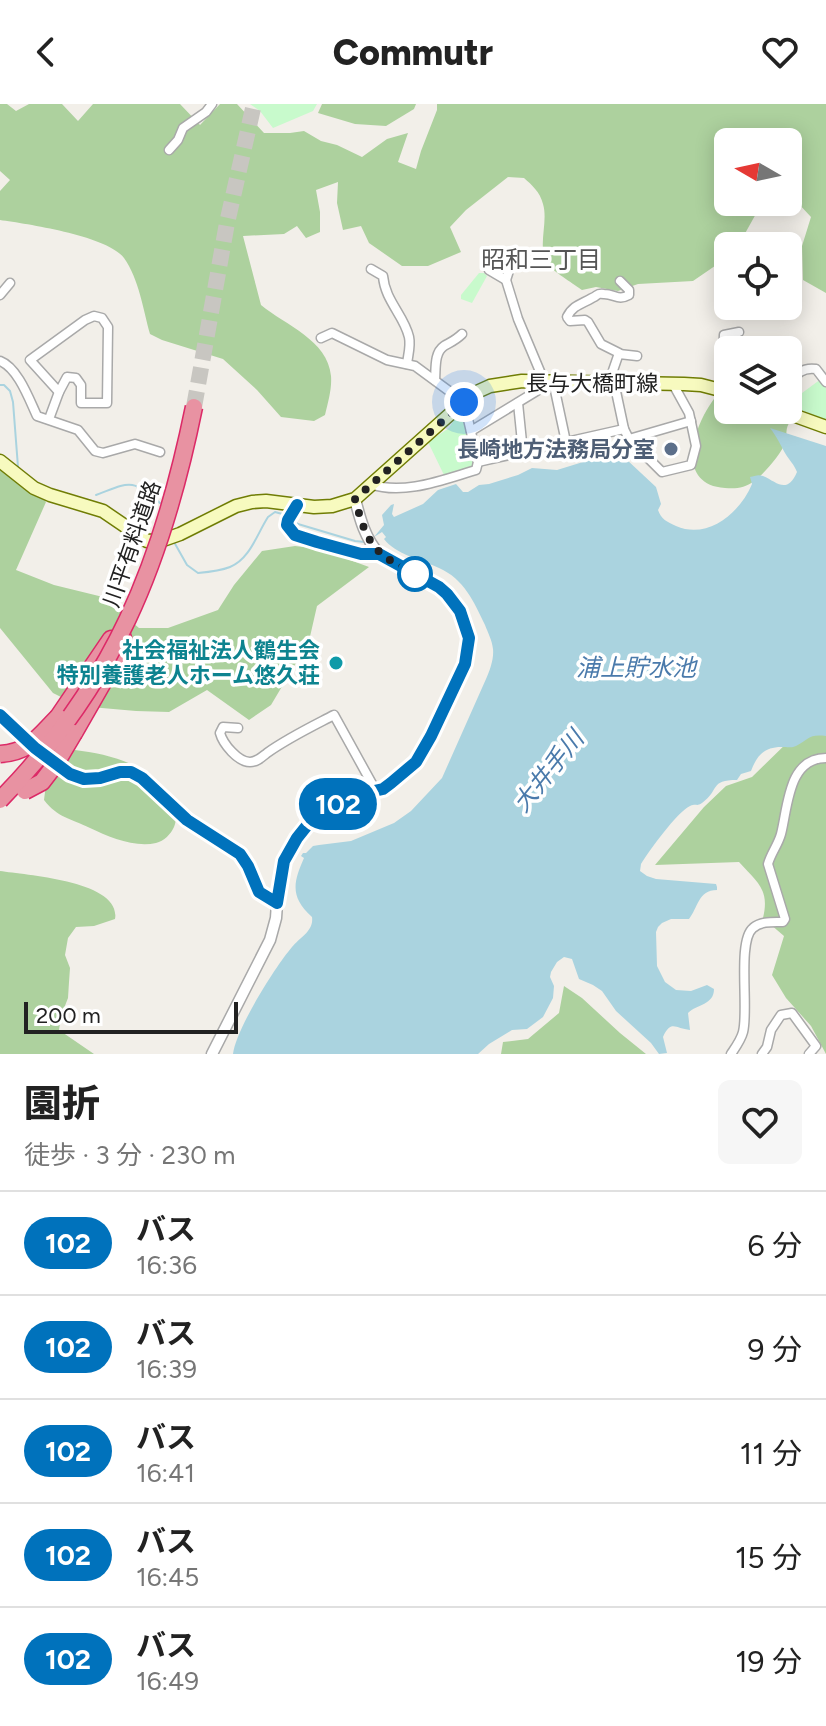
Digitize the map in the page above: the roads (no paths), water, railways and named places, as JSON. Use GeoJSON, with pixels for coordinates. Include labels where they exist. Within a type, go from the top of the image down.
{"type":"FeatureCollection","features":[{"type":"Feature","properties":{"kind":"highway","name":"川平有料道路"},"geometry":{"type":"LineString","coordinates":[[0,800],[39,759],[74,713],[126,622],[164,514],[192,406]]}},
{"type":"Feature","properties":{"kind":"highway","name":"川平有料道路"},"geometry":{"type":"LineString","coordinates":[[0,793],[35,756],[70,711],[126,622]]}},
{"type":"Feature","properties":{"kind":"highway"},"geometry":{"type":"LineString","coordinates":[[0,754],[15,753],[29,747],[58,717],[126,622]]}},
{"type":"Feature","properties":{"kind":"highway"},"geometry":{"type":"LineString","coordinates":[[0,793],[25,791],[42,782],[55,765],[117,658],[126,622]]}},
{"type":"Feature","properties":{"kind":"main road","name":"長与大橋町線"},"geometry":{"type":"LineString","coordinates":[[355,499],[464,402],[490,386],[548,381],[701,385],[714,388]]}},
{"type":"Feature","properties":{"kind":"main road"},"geometry":{"type":"LineString","coordinates":[[802,418],[826,427]]}},
{"type":"Feature","properties":{"kind":"main road"},"geometry":{"type":"LineString","coordinates":[[0,461],[34,488],[103,511],[147,541],[180,534],[236,506],[252,502],[266,501],[292,513],[355,499]]}},
{"type":"Feature","properties":{"kind":"street"},"geometry":{"type":"LineString","coordinates":[[169,150],[183,128],[212,104]]}},
{"type":"Feature","properties":{"kind":"street"},"geometry":{"type":"LineString","coordinates":[[514,255],[506,280],[518,319],[548,381],[566,442]]}},
{"type":"Feature","properties":{"kind":"street"},"geometry":{"type":"LineString","coordinates":[[371,269],[383,276],[384,289],[407,332],[410,341],[407,364]]}},
{"type":"Feature","properties":{"kind":"street"},"geometry":{"type":"LineString","coordinates":[[489,270],[506,280]]}},
{"type":"Feature","properties":{"kind":"street"},"geometry":{"type":"LineString","coordinates":[[620,281],[629,290],[629,295],[622,299],[599,294],[580,303],[567,317],[570,321],[588,322],[601,344],[619,354],[637,356]]}},
{"type":"Feature","properties":{"kind":"street"},"geometry":{"type":"LineString","coordinates":[[0,295],[10,283]]}},
{"type":"Feature","properties":{"kind":"street"},"geometry":{"type":"LineString","coordinates":[[49,419],[67,377],[76,378],[81,385],[81,403],[107,403],[108,327],[102,318],[94,316],[85,320],[30,360],[59,392]]}},
{"type":"Feature","properties":{"kind":"street"},"geometry":{"type":"LineString","coordinates":[[724,336],[739,332]]}},
{"type":"Feature","properties":{"kind":"street"},"geometry":{"type":"LineString","coordinates":[[321,338],[332,333],[387,360],[415,366],[464,402],[478,462],[476,470],[414,487],[379,487],[371,484]]}},
{"type":"Feature","properties":{"kind":"street"},"geometry":{"type":"LineString","coordinates":[[435,380],[438,353],[462,334]]}},
{"type":"Feature","properties":{"kind":"street"},"geometry":{"type":"LineString","coordinates":[[619,354],[611,382],[624,429],[629,439],[662,472],[691,465],[696,446],[689,413],[673,384]]}},
{"type":"Feature","properties":{"kind":"street"},"geometry":{"type":"LineString","coordinates":[[0,361],[6,363],[25,390],[37,416],[78,430],[95,451],[103,453],[135,444],[160,452]]}},
{"type":"Feature","properties":{"kind":"street"},"geometry":{"type":"LineString","coordinates":[[802,371],[816,369],[826,382]]}},
{"type":"Feature","properties":{"kind":"street"},"geometry":{"type":"LineString","coordinates":[[471,431],[548,381]]}},
{"type":"Feature","properties":{"kind":"street"},"geometry":{"type":"LineString","coordinates":[[518,403],[523,452]]}},
{"type":"Feature","properties":{"kind":"street"},"geometry":{"type":"LineString","coordinates":[[629,439],[691,421]]}},
{"type":"Feature","properties":{"kind":"street"},"geometry":{"type":"LineString","coordinates":[[478,462],[624,429]]}},
{"type":"Feature","properties":{"kind":"street"},"geometry":{"type":"LineString","coordinates":[[212,1054],[264,955],[274,929],[284,861],[305,827],[313,818],[352,796],[383,789],[416,762],[465,664],[469,638],[460,611],[439,587],[379,554],[368,540],[355,499]]}},
{"type":"Feature","properties":{"kind":"street"},"geometry":{"type":"LineString","coordinates":[[292,513],[287,525],[295,535],[361,554],[379,554]]}},
{"type":"Feature","properties":{"kind":"street"},"geometry":{"type":"LineString","coordinates":[[0,715],[35,748],[70,774],[84,779],[131,772],[142,778],[187,820],[240,854],[259,892],[277,903]]}},
{"type":"Feature","properties":{"kind":"street"},"geometry":{"type":"LineString","coordinates":[[238,728],[223,727],[220,733],[222,740],[241,760],[249,762],[258,760],[292,737],[334,715],[376,791]]}},
{"type":"Feature","properties":{"kind":"street"},"geometry":{"type":"LineString","coordinates":[[731,1054],[743,1034],[745,949],[749,931],[765,922],[783,922],[785,919],[768,864],[779,841],[790,790],[799,771],[809,761],[826,758]]}},
{"type":"Feature","properties":{"kind":"street"},"geometry":{"type":"LineString","coordinates":[[762,1054],[771,1030],[781,1015],[792,1013],[816,1046],[809,1054]]}},
{"type":"Feature","properties":{"kind":"water","name":"浦上貯水池"},"geometry":{"type":"Polygon","coordinates":[[[770,428],[826,446],[826,736],[812,736],[795,747],[772,748],[756,760],[751,771],[741,774],[737,780],[718,784],[702,803],[690,806],[678,816],[641,864],[640,871],[656,879],[716,884],[717,887],[717,890],[702,896],[689,919],[671,919],[662,923],[656,932],[657,966],[665,982],[676,990],[691,991],[707,985],[714,989],[708,1001],[688,1013],[690,1030],[674,1026],[669,1028],[663,1037],[667,1053],[659,1054],[616,1011],[602,991],[579,979],[572,959],[564,957],[551,972],[553,998],[543,1017],[527,1029],[512,1030],[478,1054],[233,1054],[241,1030],[267,983],[311,926],[312,917],[300,903],[296,889],[304,858],[301,856],[313,846],[351,841],[394,823],[411,811],[442,778],[491,664],[491,640],[467,592],[448,573],[395,549],[384,539],[386,537],[382,532],[374,537],[384,525],[382,515],[394,504],[394,517],[423,504],[438,490],[456,484],[463,492],[468,492],[479,485],[532,468],[557,470],[596,458],[626,459],[656,487],[661,504],[658,510],[667,522],[688,529],[711,527],[740,505],[752,484],[750,477],[761,475],[782,485],[793,479],[796,469],[770,428]]]}},
{"type":"Feature","properties":{"kind":"waterway"},"geometry":{"type":"LineString","coordinates":[[0,385],[10,391],[13,402],[18,467]]}},
{"type":"Feature","properties":{"kind":"waterway"},"geometry":{"type":"LineString","coordinates":[[96,495],[130,485],[143,489],[160,503]]}},
{"type":"Feature","properties":{"kind":"waterway"},"geometry":{"type":"LineString","coordinates":[[174,542],[187,565],[198,573],[222,569],[243,558],[268,517],[275,512],[286,515]]}},
{"type":"Feature","properties":{"kind":"waterway"},"geometry":{"type":"LineString","coordinates":[[291,519],[298,524],[365,542]]}},
{"type":"Feature","properties":{"kind":"tunnel"},"geometry":{"type":"LineString","coordinates":[[194,407],[227,223],[254,104]]}},
{"type":"Feature","properties":{"kind":"place","name":"長崎地方法務局分室"},"geometry":{"type":"Point","coordinates":[671,449]}},
{"type":"Feature","properties":{"kind":"place","name":"社会福祉法人鶴生会 特別養護老人ホーム悠久荘"},"geometry":{"type":"Point","coordinates":[336,663]}},
{"type":"Feature","properties":{"kind":"district","name":"昭和三丁目"},"geometry":{"type":"Point","coordinates":[541,259]}},
{"type":"Feature","properties":{"kind":"water label","name":"大井手川"},"geometry":{"type":"Point","coordinates":[548,771]}}]}
